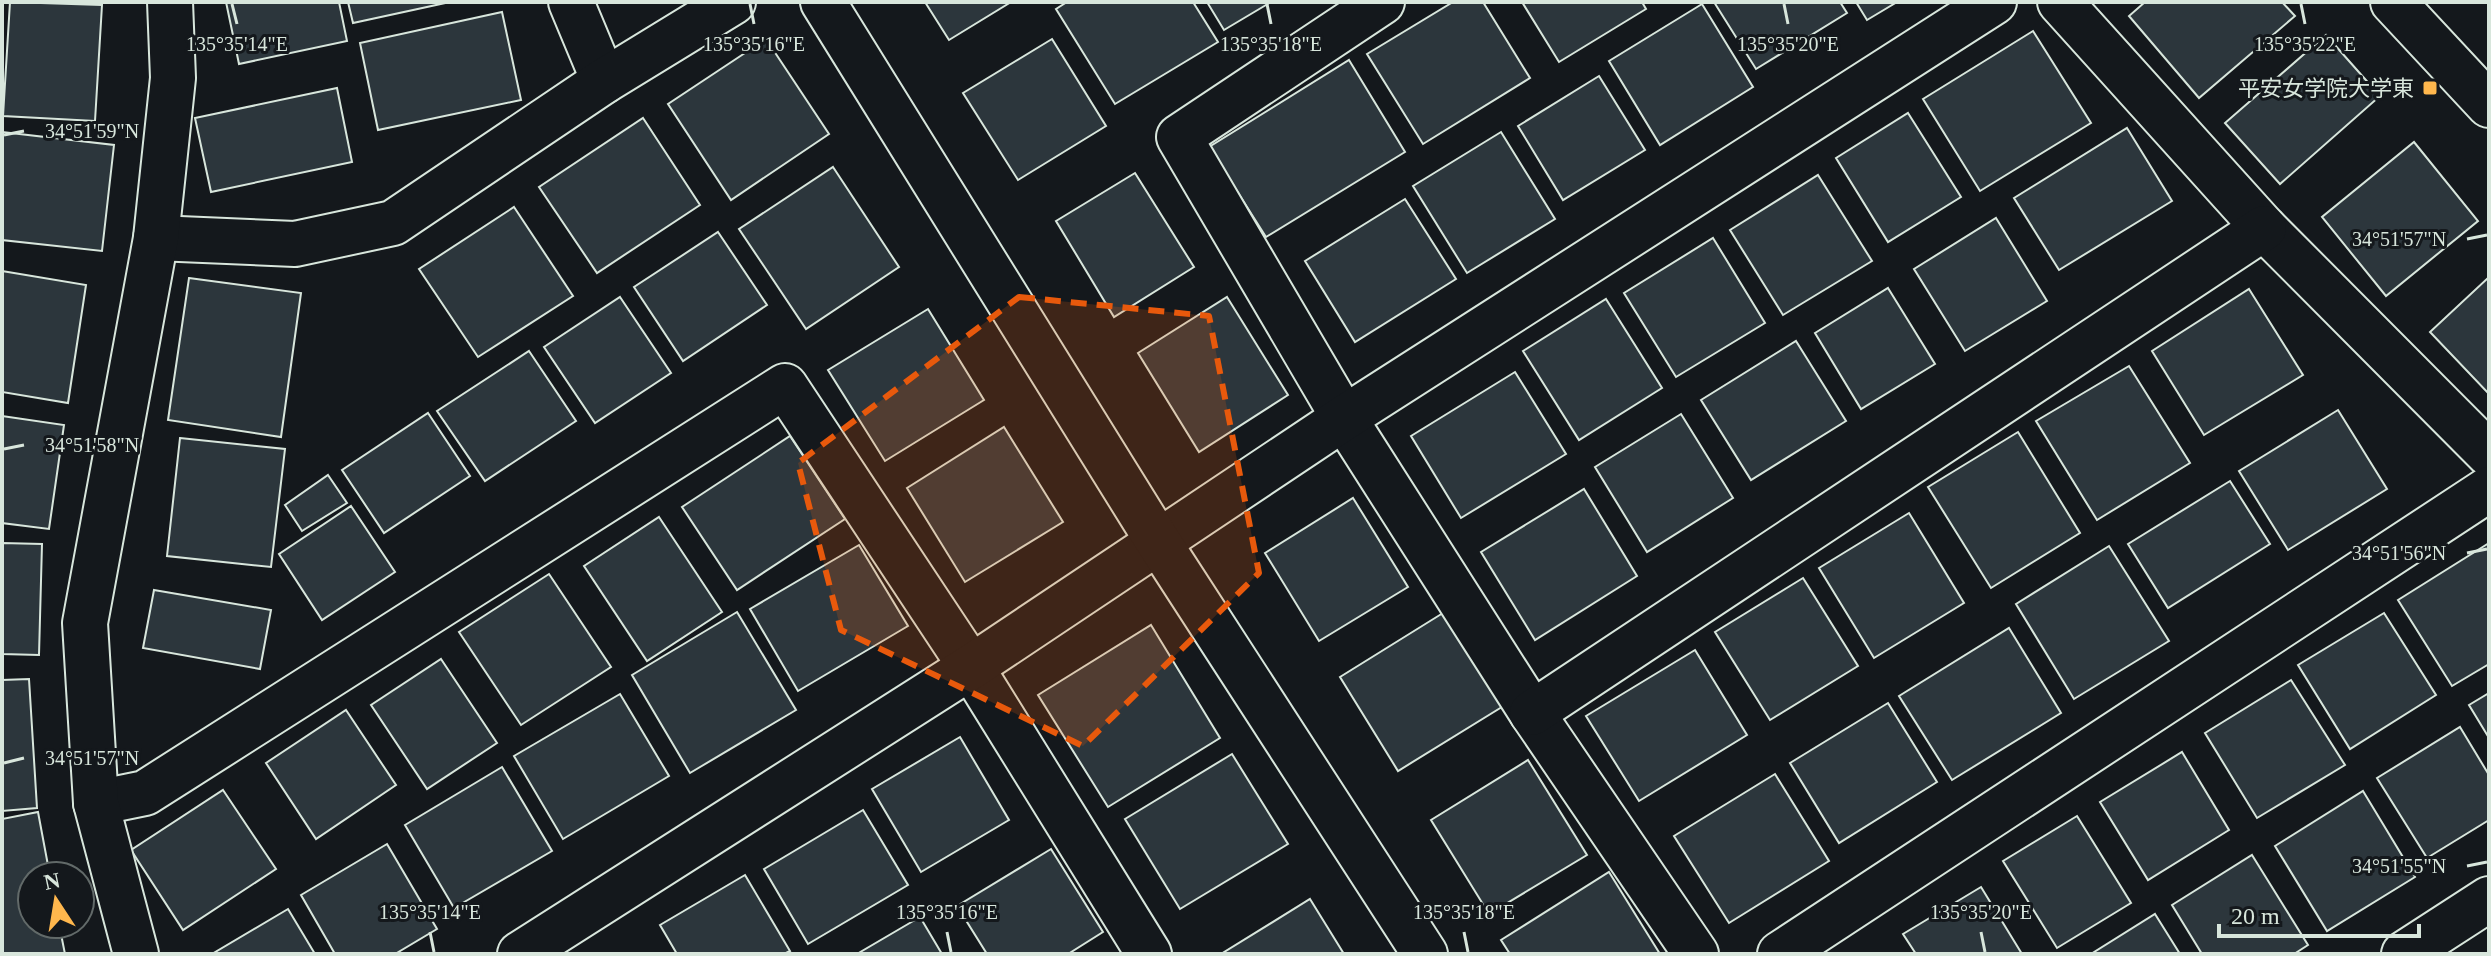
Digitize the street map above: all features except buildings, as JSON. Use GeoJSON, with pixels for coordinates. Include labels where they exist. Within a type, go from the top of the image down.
{"type":"FeatureCollection","features":[{"type":"Feature","properties":{"kind":"street"},"geometry":{"type":"LineString","coordinates":[[136,954],[96,803],[85,623],[156,238],[173,78],[170,2]]}},
{"type":"Feature","properties":{"kind":"street"},"geometry":{"type":"LineString","coordinates":[[571,2],[604,81]]}},
{"type":"Feature","properties":{"kind":"street"},"geometry":{"type":"LineString","coordinates":[[156,238],[295,244],[393,223],[604,81],[733,2]]}},
{"type":"Feature","properties":{"kind":"street"},"geometry":{"type":"LineString","coordinates":[[823,2],[1159,543],[1425,954]]}},
{"type":"Feature","properties":{"kind":"street"},"geometry":{"type":"LineString","coordinates":[[1382,2],[1179,137],[1344,418],[1532,713],[1696,954]]}},
{"type":"Feature","properties":{"kind":"street"},"geometry":{"type":"LineString","coordinates":[[520,954],[971,667],[1344,418],[1994,2]]}},
{"type":"Feature","properties":{"kind":"street"},"geometry":{"type":"LineString","coordinates":[[2060,2],[2264,228],[2489,454]]}},
{"type":"Feature","properties":{"kind":"street"},"geometry":{"type":"LineString","coordinates":[[2393,2],[2489,105]]}},
{"type":"Feature","properties":{"kind":"street"},"geometry":{"type":"LineString","coordinates":[[1532,713],[2264,228]]}},
{"type":"Feature","properties":{"kind":"street"},"geometry":{"type":"LineString","coordinates":[[96,803],[145,793],[785,386],[971,667],[1149,954]]}},
{"type":"Feature","properties":{"kind":"street"},"geometry":{"type":"LineString","coordinates":[[1780,954],[2489,489]]}},
{"type":"Feature","properties":{"kind":"street"},"geometry":{"type":"LineString","coordinates":[[2404,954],[2489,899]]}},
{"type":"Feature","properties":{"kind":"highlighted area"},"geometry":{"type":"Polygon","coordinates":[[[1019,297],[1209,316],[1259,573],[1083,746],[841,630],[798,463],[1019,297]]]}},
{"type":"Feature","properties":{"kind":"place","name":"平安女学院大学東"},"geometry":{"type":"Point","coordinates":[2430,88]}}]}
